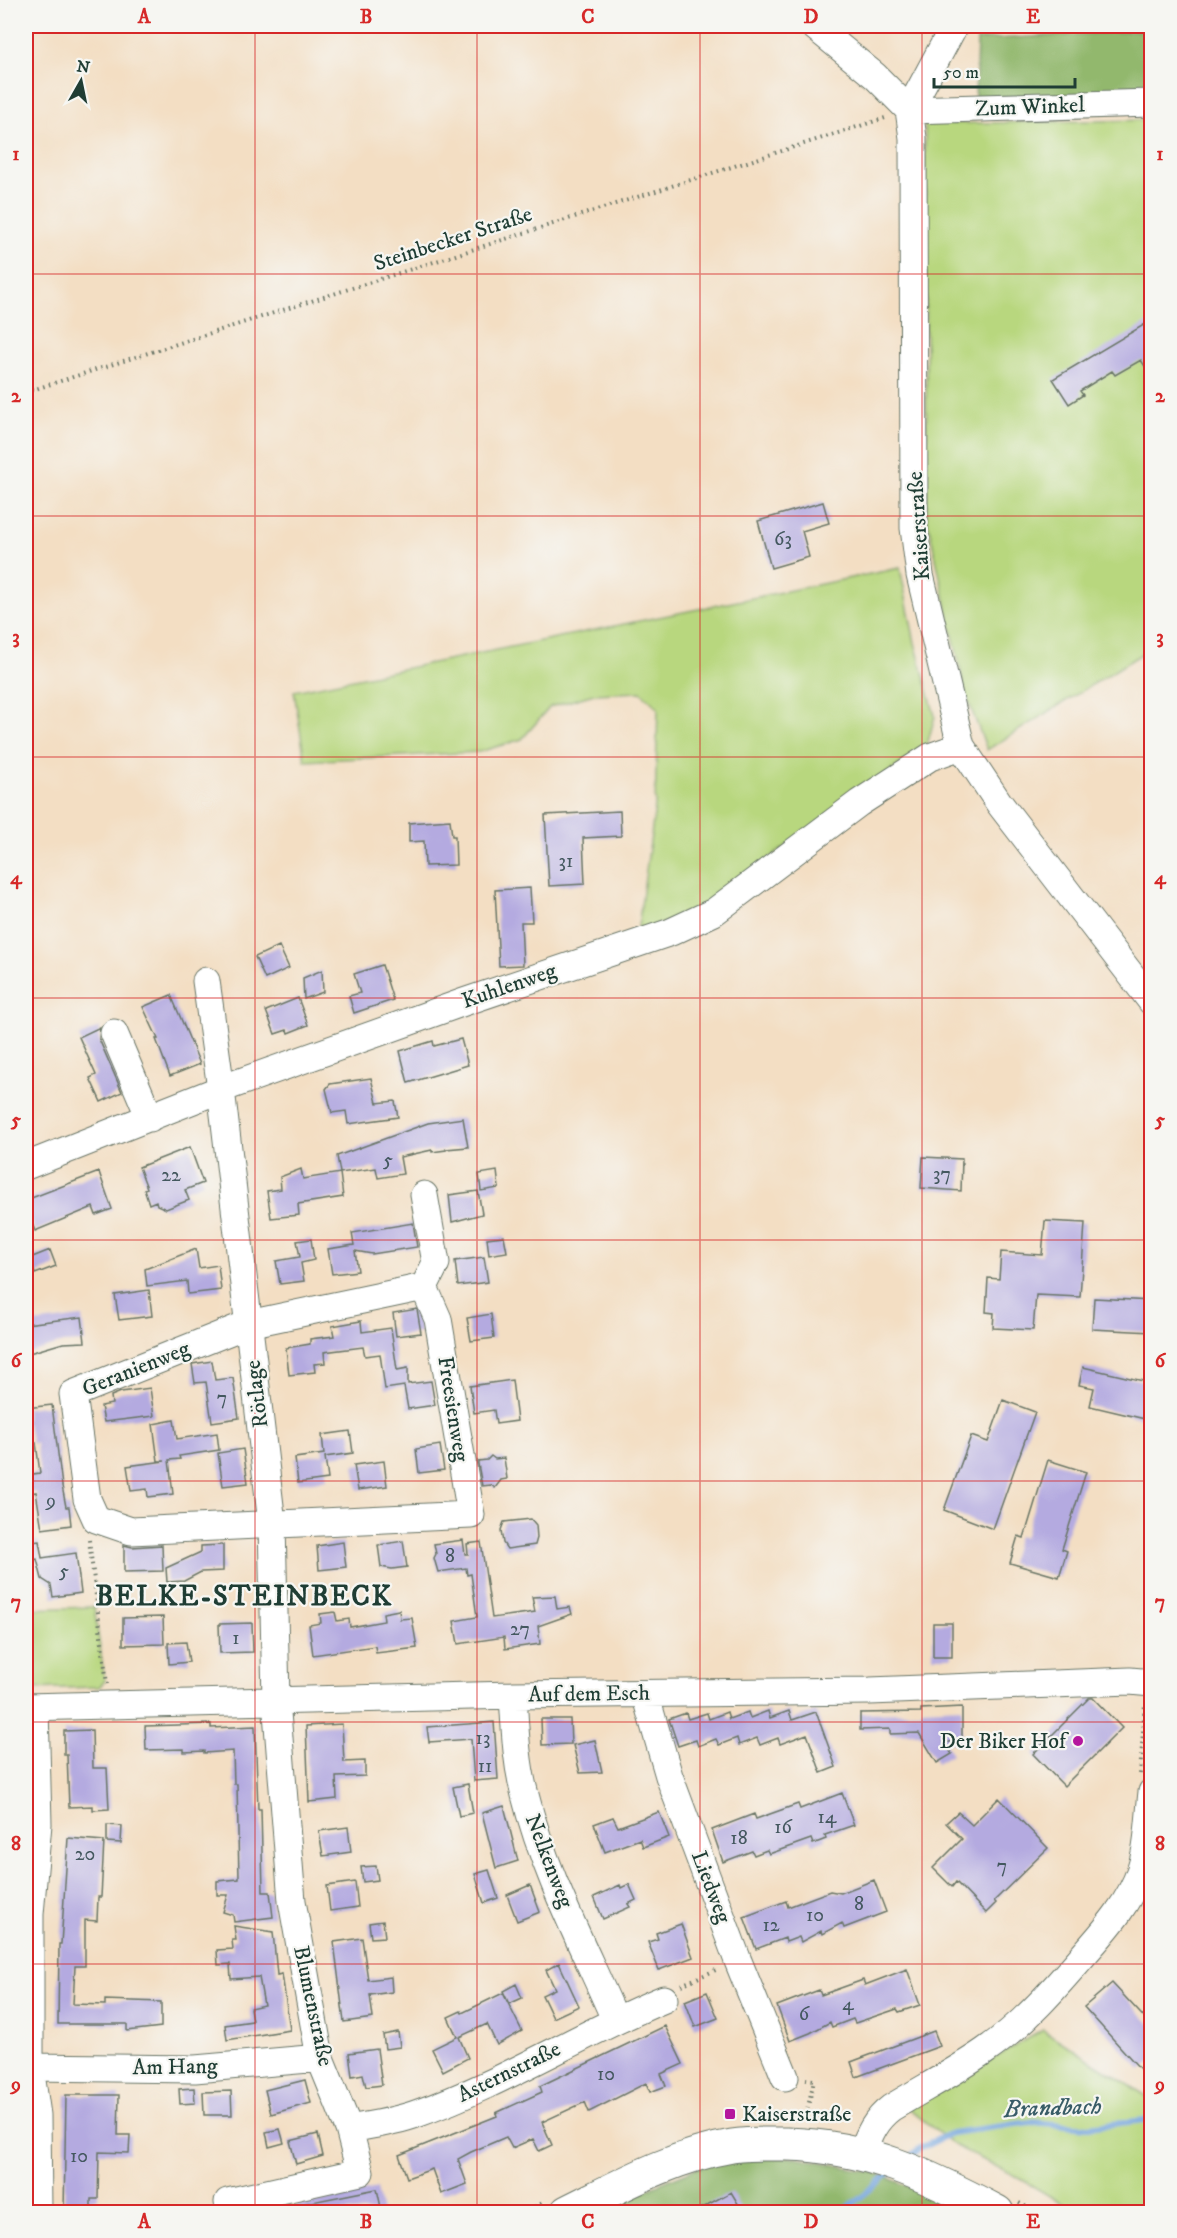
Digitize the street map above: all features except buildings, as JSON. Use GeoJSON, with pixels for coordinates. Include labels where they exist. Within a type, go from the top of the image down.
{"type":"FeatureCollection","features":[{"type":"Feature","properties":{"kind":"main road"},"geometry":{"type":"LineString","coordinates":[[567,2212],[639,2177],[687,2158],[732,2146],[799,2144],[830,2147],[884,2161],[951,2188],[997,2212]]}},
{"type":"Feature","properties":{"kind":"street"},"geometry":{"type":"LineString","coordinates":[[814,26],[875,76],[900,113],[954,26]]}},
{"type":"Feature","properties":{"kind":"street","name":"Zum Winkel"},"geometry":{"type":"LineString","coordinates":[[900,113],[1152,103]]}},
{"type":"Feature","properties":{"kind":"street","name":"Kaiserstraße"},"geometry":{"type":"LineString","coordinates":[[900,113],[913,138],[914,528],[920,575],[961,746],[999,803],[1152,1002]]}},
{"type":"Feature","properties":{"kind":"street","name":"Kuhlenweg"},"geometry":{"type":"LineString","coordinates":[[26,1166],[221,1089],[464,1002],[670,932],[714,912],[859,803],[930,757],[961,746]]}},
{"type":"Feature","properties":{"kind":"street","name":"Rötlage"},"geometry":{"type":"LineString","coordinates":[[206,981],[221,1089],[272,1523],[276,1700]]}},
{"type":"Feature","properties":{"kind":"street"},"geometry":{"type":"LineString","coordinates":[[114,1033],[150,1118]]}},
{"type":"Feature","properties":{"kind":"street"},"geometry":{"type":"LineString","coordinates":[[248,1324],[424,1287],[435,1263],[424,1195]]}},
{"type":"Feature","properties":{"kind":"street","name":"Freesienweg"},"geometry":{"type":"LineString","coordinates":[[272,1523],[471,1515],[438,1319],[424,1287]]}},
{"type":"Feature","properties":{"kind":"street","name":"Geranienweg"},"geometry":{"type":"LineString","coordinates":[[96,1519],[87,1499],[73,1394],[248,1324]]}},
{"type":"Feature","properties":{"kind":"street"},"geometry":{"type":"LineString","coordinates":[[96,1519],[131,1531],[272,1523]]}},
{"type":"Feature","properties":{"kind":"street","name":"Auf dem Esch"},"geometry":{"type":"LineString","coordinates":[[30,1707],[513,1695],[870,1691],[1148,1683]]}},
{"type":"Feature","properties":{"kind":"street","name":"Liedweg"},"geometry":{"type":"LineString","coordinates":[[645,1694],[669,1776],[784,2078]]}},
{"type":"Feature","properties":{"kind":"street","name":"Nelkenweg"},"geometry":{"type":"LineString","coordinates":[[513,1695],[524,1794],[550,1871],[615,2019]]}},
{"type":"Feature","properties":{"kind":"street","name":"Blumenstraße"},"geometry":{"type":"LineString","coordinates":[[228,2202],[360,2172],[349,2129],[320,2058],[291,1901],[276,1700]]}},
{"type":"Feature","properties":{"kind":"street"},"geometry":{"type":"LineString","coordinates":[[30,1707],[38,1824],[30,1914],[31,2115],[38,2212]]}},
{"type":"Feature","properties":{"kind":"street"},"geometry":{"type":"LineString","coordinates":[[884,2161],[868,2136],[878,2118],[985,2051],[1017,2026],[1049,1996],[1128,1900],[1141,1868],[1147,1836],[1146,1784]]}},
{"type":"Feature","properties":{"kind":"street","name":"Asternstraße"},"geometry":{"type":"LineString","coordinates":[[349,2129],[414,2115],[535,2060],[615,2019],[664,1999]]}},
{"type":"Feature","properties":{"kind":"street","name":"Am Hang"},"geometry":{"type":"LineString","coordinates":[[30,2067],[195,2069],[320,2058]]}},
{"type":"Feature","properties":{"kind":"path","name":"Steinbecker Straße"},"geometry":{"type":"LineString","coordinates":[[26,392],[900,113]]}},
{"type":"Feature","properties":{"kind":"path"},"geometry":{"type":"LineString","coordinates":[[96,1519],[88,1542],[110,1706]]}},
{"type":"Feature","properties":{"kind":"path"},"geometry":{"type":"LineString","coordinates":[[1146,1784],[1148,1683]]}},
{"type":"Feature","properties":{"kind":"path"},"geometry":{"type":"LineString","coordinates":[[664,1999],[670,1989],[738,1961]]}},
{"type":"Feature","properties":{"kind":"path"},"geometry":{"type":"LineString","coordinates":[[784,2078],[814,2080],[799,2144]]}},
{"type":"Feature","properties":{"kind":"green space"},"geometry":{"type":"Polygon","coordinates":[[[1151,30],[1151,92],[975,98],[977,40],[1151,30]]]}},
{"type":"Feature","properties":{"kind":"green space"},"geometry":{"type":"Polygon","coordinates":[[[1151,120],[1151,648],[987,750],[966,695],[927,518],[925,124],[1151,120]]]}},
{"type":"Feature","properties":{"kind":"green space"},"geometry":{"type":"Polygon","coordinates":[[[900,568],[915,643],[935,716],[927,745],[699,909],[637,934],[655,807],[658,708],[641,692],[594,694],[550,707],[522,739],[479,752],[305,761],[294,691],[900,568]]]}},
{"type":"Feature","properties":{"kind":"green space"},"geometry":{"type":"Polygon","coordinates":[[[94,1607],[105,1681],[99,1687],[26,1689],[26,1609],[94,1607]]]}},
{"type":"Feature","properties":{"kind":"green space"},"geometry":{"type":"Polygon","coordinates":[[[1043,2030],[1151,2099],[1151,2212],[1077,2212],[1019,2178],[954,2145],[908,2108],[1043,2030]]]}},
{"type":"Feature","properties":{"kind":"green space"},"geometry":{"type":"Polygon","coordinates":[[[796,2157],[876,2173],[937,2198],[946,2212],[591,2212],[707,2164],[796,2157]]]}},
{"type":"Feature","properties":{"kind":"waterway","name":"Brandbach"},"geometry":{"type":"LineString","coordinates":[[907,2159],[919,2149],[951,2133],[1031,2122],[1088,2127],[1152,2119]]}},
{"type":"Feature","properties":{"kind":"waterway","name":"Brandbach"},"geometry":{"type":"LineString","coordinates":[[838,2212],[846,2209],[890,2173]]}},
{"type":"Feature","properties":{"kind":"place","name":"Der Biker Hof"},"geometry":{"type":"Point","coordinates":[1078,1741]}},
{"type":"Feature","properties":{"kind":"place","name":"Kaiserstraße"},"geometry":{"type":"Point","coordinates":[730,2114]}},
{"type":"Feature","properties":{"kind":"district","name":"BELKE-STEINBECK"},"geometry":{"type":"Point","coordinates":[244,1596]}}]}
